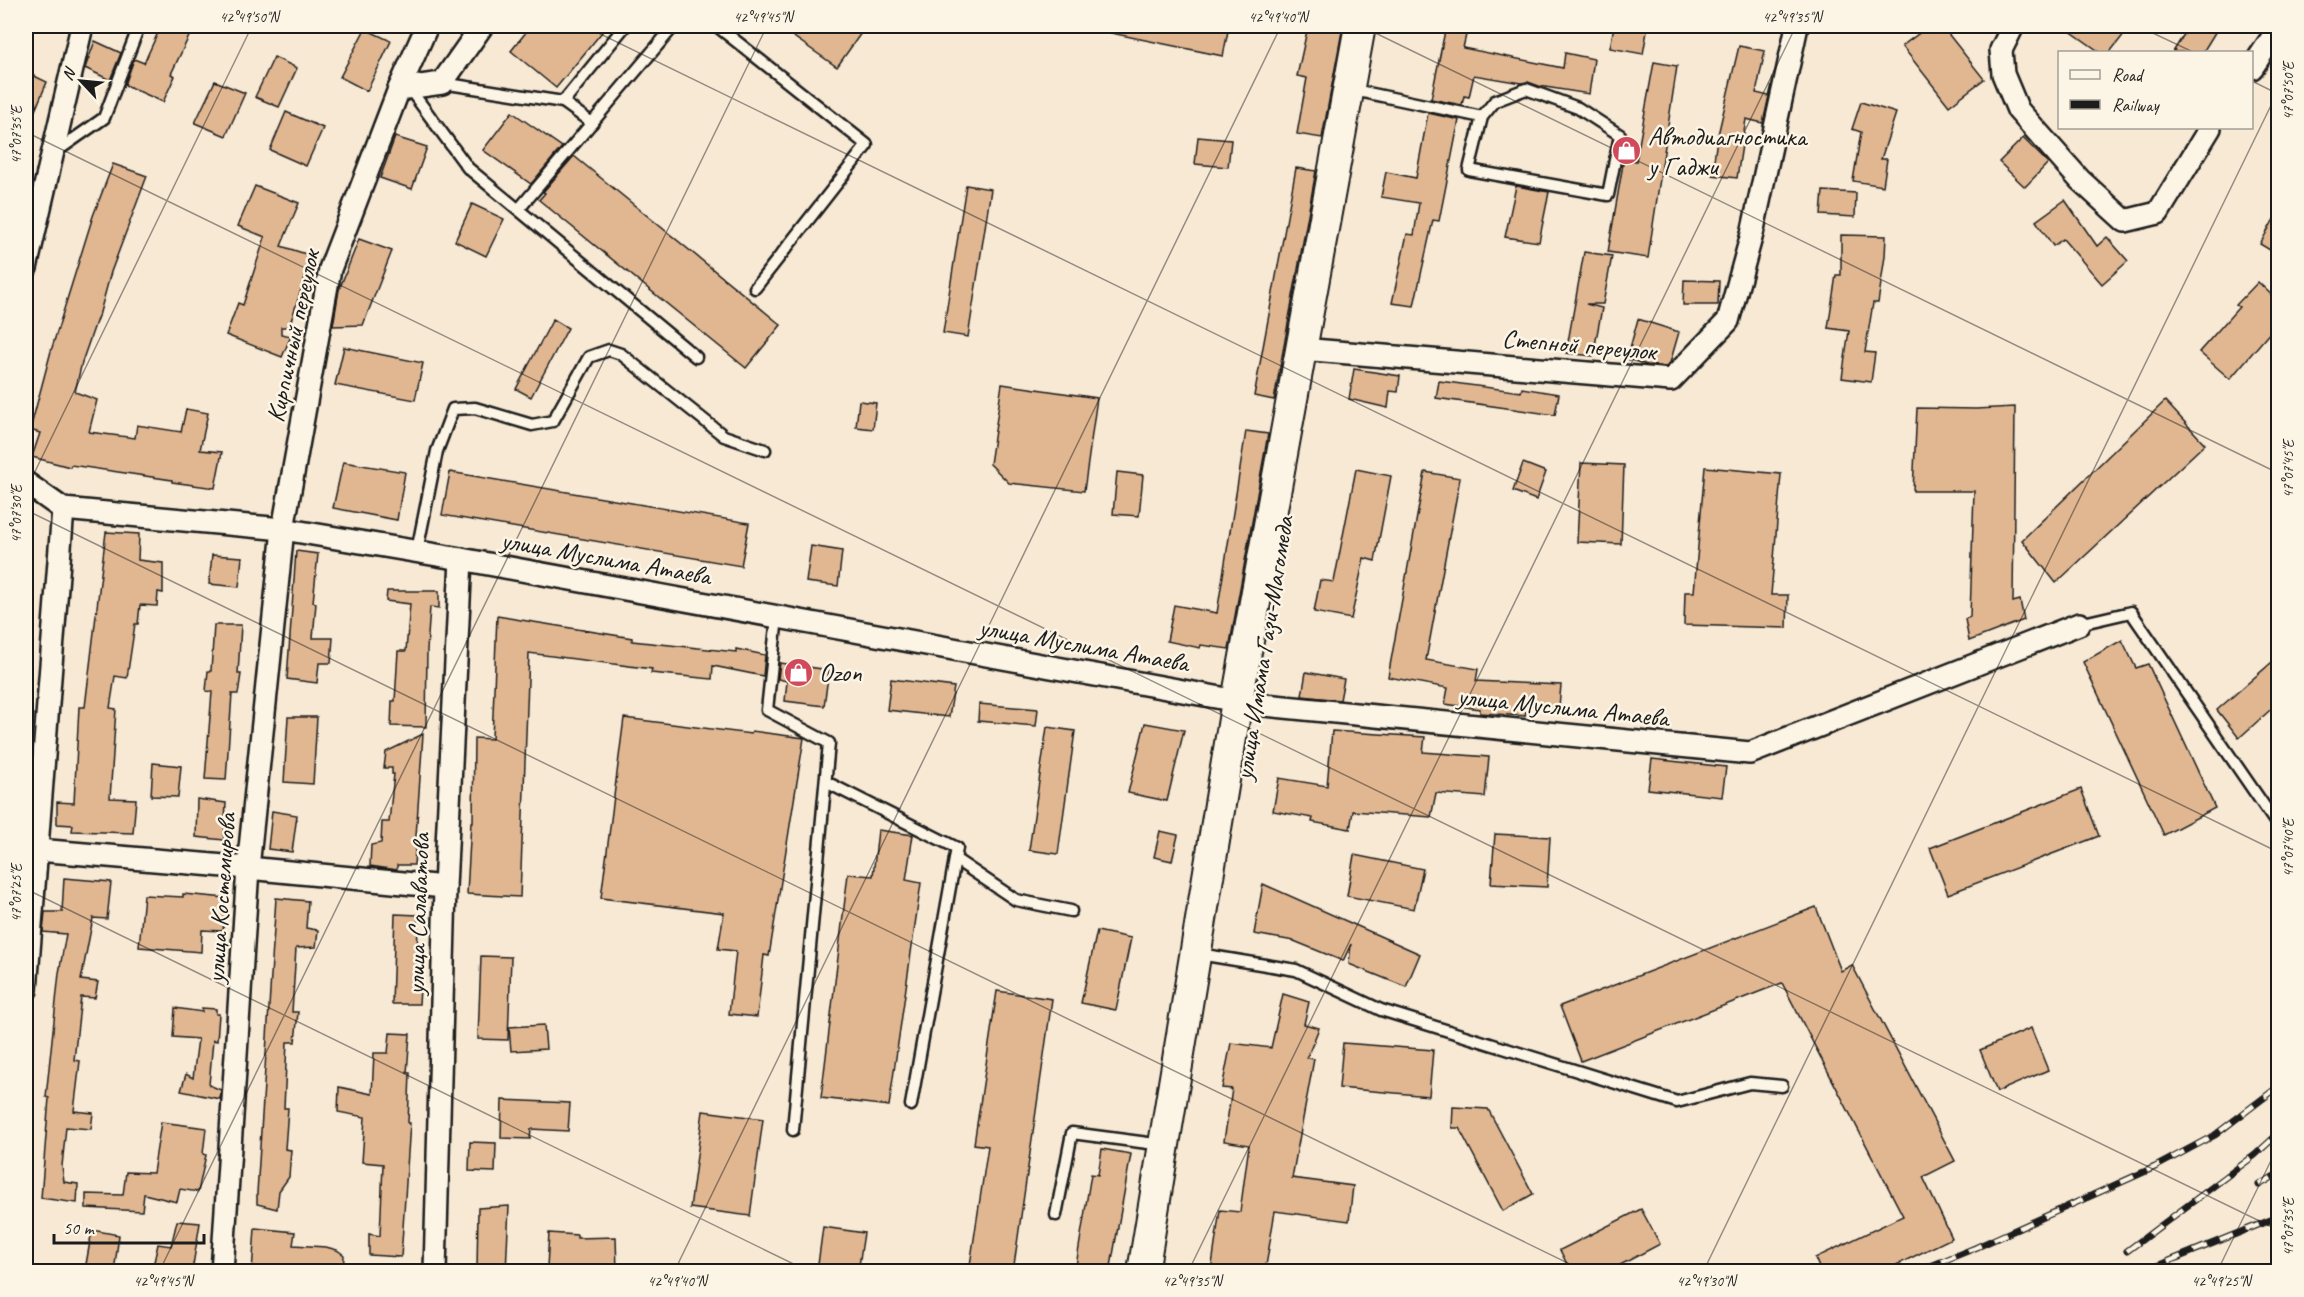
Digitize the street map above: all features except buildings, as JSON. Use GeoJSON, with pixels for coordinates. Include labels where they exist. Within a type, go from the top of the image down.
{"type":"FeatureCollection","features":[{"type":"Feature","properties":{"kind":"main road"},"geometry":{"type":"LineString","coordinates":[[1246,702],[1355,90],[1360,26]]}},
{"type":"Feature","properties":{"kind":"main road","name":"улица Имама Гази-Магомеда"},"geometry":{"type":"LineString","coordinates":[[1160,1272],[1204,955],[1246,702],[1313,350],[1355,90],[1373,26]]}},
{"type":"Feature","properties":{"kind":"main road"},"geometry":{"type":"LineString","coordinates":[[1143,1272],[1164,1145],[1204,955]]}},
{"type":"Feature","properties":{"kind":"street"},"geometry":{"type":"LineString","coordinates":[[26,268],[82,26]]}},
{"type":"Feature","properties":{"kind":"street","name":"Кирпичный переулок"},"geometry":{"type":"LineString","coordinates":[[283,529],[330,269],[427,26]]}},
{"type":"Feature","properties":{"kind":"street"},"geometry":{"type":"LineString","coordinates":[[404,88],[442,83],[482,26]]}},
{"type":"Feature","properties":{"kind":"street","name":"Степной переулок"},"geometry":{"type":"LineString","coordinates":[[1313,350],[1671,380],[1728,321],[1752,234],[1797,26]]}},
{"type":"Feature","properties":{"kind":"street"},"geometry":{"type":"LineString","coordinates":[[2013,26],[2001,50],[2003,74],[2018,110],[2080,180],[2125,221],[2158,213],[2209,129]]}},
{"type":"Feature","properties":{"kind":"street"},"geometry":{"type":"LineString","coordinates":[[2253,66],[2278,29]]}},
{"type":"Feature","properties":{"kind":"street"},"geometry":{"type":"LineString","coordinates":[[26,483],[63,508],[31,850],[26,990]]}},
{"type":"Feature","properties":{"kind":"street","name":"улица Муслима Атаева"},"geometry":{"type":"LineString","coordinates":[[63,508],[283,529],[461,559],[1246,702],[1750,753],[2079,624]]}},
{"type":"Feature","properties":{"kind":"street","name":"улица Костемирова"},"geometry":{"type":"LineString","coordinates":[[222,1272],[248,868],[283,529]]}},
{"type":"Feature","properties":{"kind":"street","name":"улица Салаватова"},"geometry":{"type":"LineString","coordinates":[[435,1272],[445,887],[461,559]]}},
{"type":"Feature","properties":{"kind":"street"},"geometry":{"type":"LineString","coordinates":[[31,850],[445,887]]}},
{"type":"Feature","properties":{"kind":"lane"},"geometry":{"type":"LineString","coordinates":[[52,155],[104,118],[139,26]]}},
{"type":"Feature","properties":{"kind":"lane"},"geometry":{"type":"LineString","coordinates":[[563,102],[625,26]]}},
{"type":"Feature","properties":{"kind":"lane"},"geometry":{"type":"LineString","coordinates":[[519,209],[674,26]]}},
{"type":"Feature","properties":{"kind":"lane"},"geometry":{"type":"LineString","coordinates":[[717,26],[867,145],[755,288]]}},
{"type":"Feature","properties":{"kind":"lane"},"geometry":{"type":"LineString","coordinates":[[442,83],[563,102],[592,123]]}},
{"type":"Feature","properties":{"kind":"lane"},"geometry":{"type":"LineString","coordinates":[[404,88],[468,168],[696,357]]}},
{"type":"Feature","properties":{"kind":"lane"},"geometry":{"type":"LineString","coordinates":[[1526,89],[1578,108],[1620,135],[1608,195],[1469,170],[1482,117],[1495,101],[1526,89]]}},
{"type":"Feature","properties":{"kind":"lane"},"geometry":{"type":"LineString","coordinates":[[1355,90],[1482,117]]}},
{"type":"Feature","properties":{"kind":"lane"},"geometry":{"type":"LineString","coordinates":[[417,552],[437,451],[453,409],[476,408],[532,425],[553,421],[588,357],[609,350],[621,354],[724,436],[765,450]]}},
{"type":"Feature","properties":{"kind":"lane"},"geometry":{"type":"LineString","coordinates":[[2079,624],[2131,612],[2278,826]]}},
{"type":"Feature","properties":{"kind":"lane"},"geometry":{"type":"LineString","coordinates":[[777,617],[767,710],[829,743],[793,1130]]}},
{"type":"Feature","properties":{"kind":"lane"},"geometry":{"type":"LineString","coordinates":[[826,782],[957,848],[911,1106]]}},
{"type":"Feature","properties":{"kind":"lane"},"geometry":{"type":"LineString","coordinates":[[955,860],[1016,900],[1071,911]]}},
{"type":"Feature","properties":{"kind":"lane"},"geometry":{"type":"LineString","coordinates":[[1204,955],[1296,970],[1381,1010],[1677,1102],[1750,1083],[1782,1086]]}},
{"type":"Feature","properties":{"kind":"lane"},"geometry":{"type":"LineString","coordinates":[[1056,1215],[1072,1133],[1164,1145]]}},
{"type":"Feature","properties":{"kind":"railway"},"geometry":{"type":"LineString","coordinates":[[1916,1272],[2155,1167],[2215,1135],[2278,1087]]}},
{"type":"Feature","properties":{"kind":"railway"},"geometry":{"type":"LineString","coordinates":[[2127,1251],[2255,1155],[2278,1134]]}},
{"type":"Feature","properties":{"kind":"railway"},"geometry":{"type":"LineString","coordinates":[[2259,1185],[2278,1174]]}},
{"type":"Feature","properties":{"kind":"railway"},"geometry":{"type":"LineString","coordinates":[[2142,1272],[2278,1217]]}},
{"type":"Feature","properties":{"kind":"place","name":"Автодиагностика у Гаджи"},"geometry":{"type":"Point","coordinates":[1627,151]}},
{"type":"Feature","properties":{"kind":"place","name":"Ozon"},"geometry":{"type":"Point","coordinates":[798,672]}}]}
